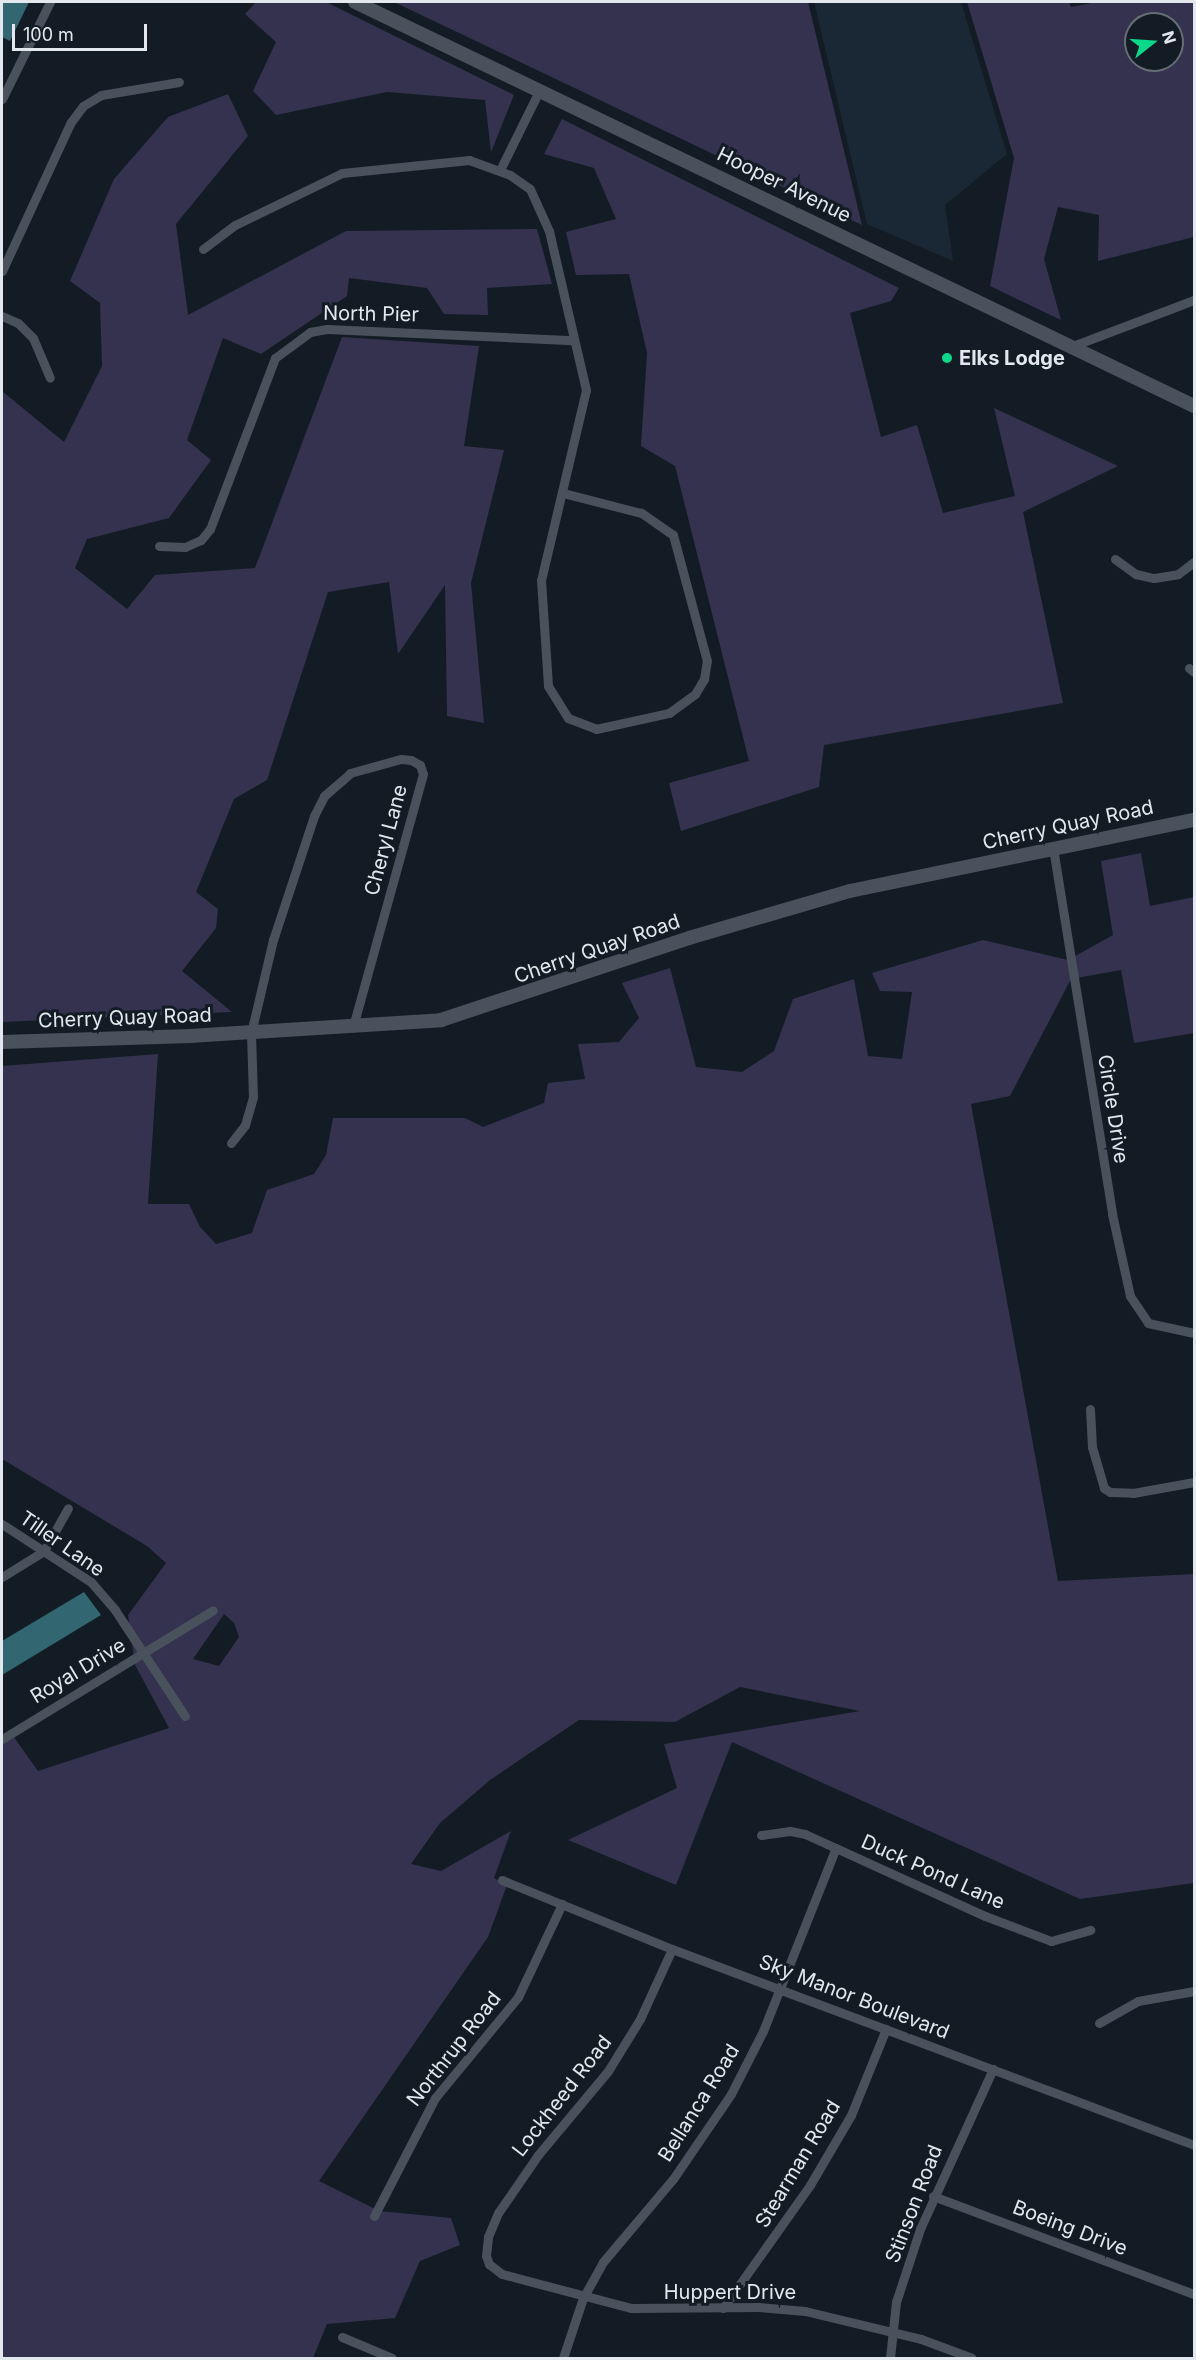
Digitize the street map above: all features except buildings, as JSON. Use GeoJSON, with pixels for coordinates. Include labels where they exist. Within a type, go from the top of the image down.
{"type":"FeatureCollection","features":[{"type":"Feature","properties":{"kind":"street"},"geometry":{"type":"LineString","coordinates":[[2,99],[50,2]]}},
{"type":"Feature","properties":{"kind":"street","name":"Hooper Avenue"},"geometry":{"type":"LineString","coordinates":[[355,2],[540,89],[1194,406]]}},
{"type":"Feature","properties":{"kind":"street"},"geometry":{"type":"LineString","coordinates":[[2,272],[71,122],[83,106],[100,95],[179,82]]}},
{"type":"Feature","properties":{"kind":"street"},"geometry":{"type":"LineString","coordinates":[[500,170],[540,89]]}},
{"type":"Feature","properties":{"kind":"street"},"geometry":{"type":"LineString","coordinates":[[203,249],[235,225],[342,173],[469,160],[500,170],[530,189],[538,201],[549,231],[586,390],[541,580],[551,697],[568,718],[596,729],[669,713],[695,694],[704,679],[707,662],[673,535],[642,513],[563,493]]}},
{"type":"Feature","properties":{"kind":"street"},"geometry":{"type":"LineString","coordinates":[[1070,347],[1194,300]]}},
{"type":"Feature","properties":{"kind":"street"},"geometry":{"type":"LineString","coordinates":[[2,316],[18,323],[33,338],[50,378]]}},
{"type":"Feature","properties":{"kind":"street","name":"North Pier"},"geometry":{"type":"LineString","coordinates":[[159,546],[185,547],[201,540],[210,529],[275,358],[310,332],[327,329],[573,340]]}},
{"type":"Feature","properties":{"kind":"street"},"geometry":{"type":"LineString","coordinates":[[1114,559],[1136,574],[1154,578],[1178,574],[1194,562]]}},
{"type":"Feature","properties":{"kind":"street","name":"Cheryl Lane"},"geometry":{"type":"LineString","coordinates":[[251,1033],[290,882],[324,796],[337,781],[365,766],[401,759],[411,760],[420,765],[423,774],[353,1026]]}},
{"type":"Feature","properties":{"kind":"street","name":"Cherry Quay Road"},"geometry":{"type":"LineString","coordinates":[[2,1042],[251,1033],[441,1020],[827,897],[1194,820]]}},
{"type":"Feature","properties":{"kind":"street","name":"Circle Drive"},"geometry":{"type":"LineString","coordinates":[[1053,848],[1112,1214],[1130,1296],[1148,1323],[1194,1333]]}},
{"type":"Feature","properties":{"kind":"street"},"geometry":{"type":"LineString","coordinates":[[231,1143],[245,1125],[253,1097],[251,1033]]}},
{"type":"Feature","properties":{"kind":"street"},"geometry":{"type":"LineString","coordinates":[[1090,1409],[1092,1447],[1104,1488],[1110,1492],[1133,1493],[1194,1482]]}},
{"type":"Feature","properties":{"kind":"street"},"geometry":{"type":"LineString","coordinates":[[2,1577],[44,1551],[68,1508]]}},
{"type":"Feature","properties":{"kind":"street","name":"Tiller Lane"},"geometry":{"type":"LineString","coordinates":[[2,1524],[91,1582],[115,1610],[141,1654],[184,1716]]}},
{"type":"Feature","properties":{"kind":"street"},"geometry":{"type":"LineString","coordinates":[[141,1654],[213,1610]]}},
{"type":"Feature","properties":{"kind":"street","name":"Royal Drive"},"geometry":{"type":"LineString","coordinates":[[2,1739],[141,1654]]}},
{"type":"Feature","properties":{"kind":"street","name":"Duck Pond Lane"},"geometry":{"type":"LineString","coordinates":[[761,1835],[790,1831],[836,1848],[1038,1937],[1052,1941],[1090,1930]]}},
{"type":"Feature","properties":{"kind":"street","name":"Bellanca Road"},"geometry":{"type":"LineString","coordinates":[[563,2358],[583,2298],[603,2262],[701,2142],[752,2052],[780,1989],[836,1848]]}},
{"type":"Feature","properties":{"kind":"street","name":"Sky Manor Boulevard"},"geometry":{"type":"LineString","coordinates":[[502,1880],[672,1949],[1194,2145]]}},
{"type":"Feature","properties":{"kind":"street","name":"Northrup Road"},"geometry":{"type":"LineString","coordinates":[[374,2216],[435,2098],[518,1997],[562,1904]]}},
{"type":"Feature","properties":{"kind":"street","name":"Lockheed Road"},"geometry":{"type":"LineString","coordinates":[[489,2264],[486,2256],[488,2237],[498,2213],[538,2155],[614,2062],[640,2019],[672,1949]]}},
{"type":"Feature","properties":{"kind":"street"},"geometry":{"type":"LineString","coordinates":[[1100,2023],[1138,2001],[1194,1991]]}},
{"type":"Feature","properties":{"kind":"street","name":"Stearman Road"},"geometry":{"type":"LineString","coordinates":[[723,2308],[810,2185],[850,2115],[886,2029]]}},
{"type":"Feature","properties":{"kind":"street","name":"Stinson Road"},"geometry":{"type":"LineString","coordinates":[[890,2358],[891,2331],[896,2302],[933,2196],[993,2069]]}},
{"type":"Feature","properties":{"kind":"street","name":"Boeing Drive"},"geometry":{"type":"LineString","coordinates":[[933,2196],[1194,2294]]}},
{"type":"Feature","properties":{"kind":"street","name":"Huppert Drive"},"geometry":{"type":"LineString","coordinates":[[489,2264],[502,2274],[583,2298],[655,2310],[723,2308],[805,2311],[891,2331],[972,2358]]}},
{"type":"Feature","properties":{"kind":"street"},"geometry":{"type":"LineString","coordinates":[[342,2337],[392,2358]]}},
{"type":"Feature","properties":{"kind":"shaded area"},"geometry":{"type":"Polygon","coordinates":[[[256,2],[326,2],[514,95],[491,152],[485,100],[387,92],[276,115],[253,91],[276,42],[245,14],[256,2]]]}},
{"type":"Feature","properties":{"kind":"shaded area"},"geometry":{"type":"Polygon","coordinates":[[[394,2],[808,2],[862,225],[394,2]]]}},
{"type":"Feature","properties":{"kind":"shaded area"},"geometry":{"type":"Polygon","coordinates":[[[814,2],[961,2],[1007,154],[945,205],[953,261],[867,224],[814,2]]]}},
{"type":"Feature","properties":{"kind":"shaded area"},"geometry":{"type":"Polygon","coordinates":[[[967,2],[1069,2],[1071,7],[1097,2],[1194,2],[1194,237],[1098,261],[1099,215],[1058,207],[1044,259],[1061,320],[990,286],[1014,158],[967,2]]]}},
{"type":"Feature","properties":{"kind":"shaded area"},"geometry":{"type":"Polygon","coordinates":[[[228,94],[248,136],[176,224],[188,315],[346,231],[537,229],[552,284],[487,288],[488,315],[444,314],[427,288],[349,278],[347,296],[261,354],[223,338],[187,440],[211,460],[169,518],[87,539],[75,568],[127,609],[155,575],[255,568],[342,337],[479,346],[464,446],[504,450],[471,583],[484,723],[447,716],[445,585],[398,654],[389,582],[328,592],[267,780],[234,799],[196,892],[218,909],[216,928],[182,971],[232,1012],[2,1022],[2,391],[64,442],[102,366],[100,303],[70,281],[114,179],[168,117],[228,94]]]}},
{"type":"Feature","properties":{"kind":"shaded area"},"geometry":{"type":"Polygon","coordinates":[[[562,119],[899,288],[891,301],[850,313],[881,437],[917,425],[943,513],[1015,496],[994,408],[1118,466],[1023,512],[1063,703],[824,745],[819,787],[681,831],[669,783],[749,761],[675,466],[641,446],[647,353],[629,274],[576,275],[566,232],[616,219],[594,168],[544,154],[562,119]]]}},
{"type":"Feature","properties":{"kind":"shaded area"},"geometry":{"type":"Polygon","coordinates":[[[1141,853],[1150,906],[1194,897],[1194,1033],[1134,1043],[1121,970],[1071,979],[1010,1096],[971,1104],[1058,1581],[1194,1574],[1194,1883],[1080,1899],[732,1742],[676,1885],[568,1840],[677,1788],[664,1744],[860,1711],[740,1687],[675,1722],[579,1720],[490,1780],[440,1823],[411,1864],[441,1871],[511,1831],[494,1878],[507,1885],[488,1937],[319,2181],[379,2211],[451,2218],[460,2245],[420,2261],[395,2318],[327,2324],[313,2358],[2,2358],[2,1739],[11,1733],[38,1771],[169,1728],[135,1665],[128,1615],[166,1563],[147,1546],[2,1459],[2,1066],[158,1054],[148,1204],[189,1204],[200,1227],[216,1244],[252,1233],[267,1190],[314,1174],[326,1155],[333,1118],[465,1118],[483,1127],[544,1103],[548,1083],[585,1079],[578,1044],[619,1042],[639,1018],[622,983],[670,968],[696,1067],[742,1072],[774,1051],[793,999],[854,979],[868,1056],[902,1059],[912,992],[880,991],[872,973],[983,940],[1068,960],[1113,935],[1101,861],[1141,853]],[[224,1614],[193,1659],[219,1666],[239,1637],[234,1623],[224,1614]]]}},
{"type":"Feature","properties":{"kind":"water"},"geometry":{"type":"Polygon","coordinates":[[[2,2],[29,2],[10,41],[2,37],[2,2]]]}},
{"type":"Feature","properties":{"kind":"water"},"geometry":{"type":"Polygon","coordinates":[[[84,1592],[101,1615],[2,1675],[2,1641],[84,1592]]]}},
{"type":"Feature","properties":{"kind":"place","name":"Elks Lodge"},"geometry":{"type":"Point","coordinates":[947,358]}}]}
